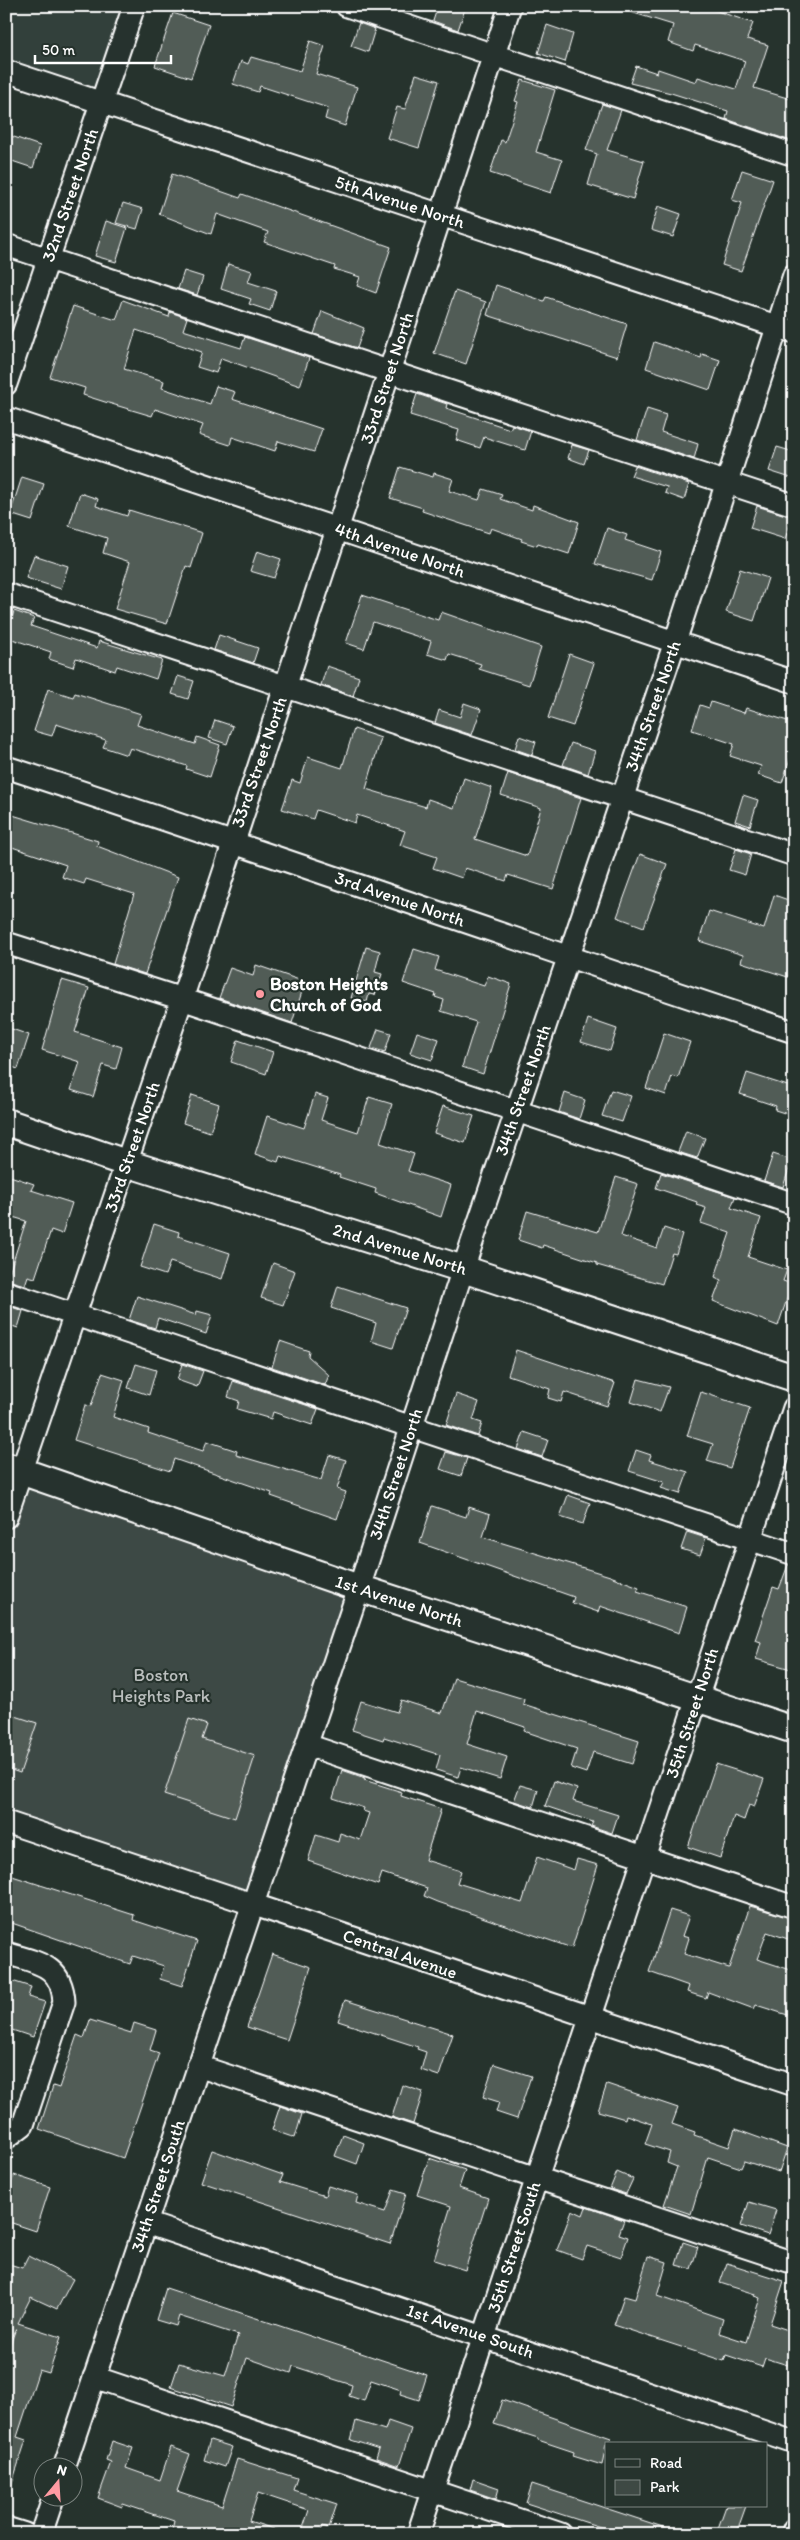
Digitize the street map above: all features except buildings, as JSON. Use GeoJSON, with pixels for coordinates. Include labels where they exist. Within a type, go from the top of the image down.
{"type":"FeatureCollection","features":[{"type":"Feature","properties":{"kind":"main road","name":"2nd Avenue North"},"geometry":{"type":"LineString","coordinates":[[6,1122],[126,1163],[463,1269],[794,1378]]}},
{"type":"Feature","properties":{"kind":"main road","name":"1st Avenue North"},"geometry":{"type":"LineString","coordinates":[[14,1469],[359,1588],[794,1730]]}},
{"type":"Feature","properties":{"kind":"street","name":"32nd Street North"},"geometry":{"type":"LineString","coordinates":[[6,384],[134,6]]}},
{"type":"Feature","properties":{"kind":"street"},"geometry":{"type":"LineString","coordinates":[[347,6],[794,154]]}},
{"type":"Feature","properties":{"kind":"street","name":"33rd Street North"},"geometry":{"type":"LineString","coordinates":[[6,1517],[14,1469],[75,1314],[182,999],[510,6]]}},
{"type":"Feature","properties":{"kind":"street","name":"5th Avenue North"},"geometry":{"type":"LineString","coordinates":[[6,71],[785,329]]}},
{"type":"Feature","properties":{"kind":"street"},"geometry":{"type":"LineString","coordinates":[[6,245],[794,505]]}},
{"type":"Feature","properties":{"kind":"street","name":"34th Street North"},"geometry":{"type":"LineString","coordinates":[[253,1904],[463,1269],[675,642],[726,483],[785,329],[794,275]]}},
{"type":"Feature","properties":{"kind":"street","name":"4th Avenue North"},"geometry":{"type":"LineString","coordinates":[[6,418],[794,682]]}},
{"type":"Feature","properties":{"kind":"street"},"geometry":{"type":"LineString","coordinates":[[6,594],[623,796],[794,855]]}},
{"type":"Feature","properties":{"kind":"street","name":"3rd Avenue North"},"geometry":{"type":"LineString","coordinates":[[6,767],[233,841],[568,958],[794,1032]]}},
{"type":"Feature","properties":{"kind":"street"},"geometry":{"type":"LineString","coordinates":[[6,943],[182,999],[794,1204]]}},
{"type":"Feature","properties":{"kind":"street"},"geometry":{"type":"LineString","coordinates":[[6,1292],[794,1554]]}},
{"type":"Feature","properties":{"kind":"street","name":"35th Street North"},"geometry":{"type":"LineString","coordinates":[[590,2018],[794,1408]]}},
{"type":"Feature","properties":{"kind":"street"},"geometry":{"type":"LineString","coordinates":[[307,1745],[794,1907]]}},
{"type":"Feature","properties":{"kind":"street","name":"Central Avenue"},"geometry":{"type":"LineString","coordinates":[[6,1822],[794,2085]]}},
{"type":"Feature","properties":{"kind":"street","name":"34th Street South"},"geometry":{"type":"LineString","coordinates":[[67,2458],[253,1904]]}},
{"type":"Feature","properties":{"kind":"street"},"geometry":{"type":"LineString","coordinates":[[6,1953],[45,1966],[54,1972],[60,1979],[64,2002],[23,2125],[6,2138]]}},
{"type":"Feature","properties":{"kind":"street","name":"35th Street South"},"geometry":{"type":"LineString","coordinates":[[418,2534],[590,2018]]}},
{"type":"Feature","properties":{"kind":"street"},"geometry":{"type":"LineString","coordinates":[[198,2066],[794,2263]]}},
{"type":"Feature","properties":{"kind":"street","name":"1st Avenue South"},"geometry":{"type":"LineString","coordinates":[[146,2223],[794,2442]]}},
{"type":"Feature","properties":{"kind":"street"},"geometry":{"type":"LineString","coordinates":[[94,2378],[561,2534]]}},
{"type":"Feature","properties":{"kind":"street"},"geometry":{"type":"LineString","coordinates":[[41,2534],[50,2508]]}},
{"type":"Feature","properties":{"kind":"street"},"geometry":{"type":"LineString","coordinates":[[6,2528],[25,2534]]}},
{"type":"Feature","properties":{"kind":"street"},"geometry":{"type":"LineString","coordinates":[[792,2534],[794,2529]]}},
{"type":"Feature","properties":{"kind":"shaded area"},"geometry":{"type":"Polygon","coordinates":[[[6,6],[134,6],[101,103],[6,71],[6,6]]]}},
{"type":"Feature","properties":{"kind":"green space","name":"Boston Heights Park"},"geometry":{"type":"Polygon","coordinates":[[[22,1472],[359,1588],[253,1904],[6,1822],[6,1517],[22,1472]]]}},
{"type":"Feature","properties":{"kind":"place","name":"Boston Heights Church of God"},"geometry":{"type":"Point","coordinates":[260,994]}}]}
